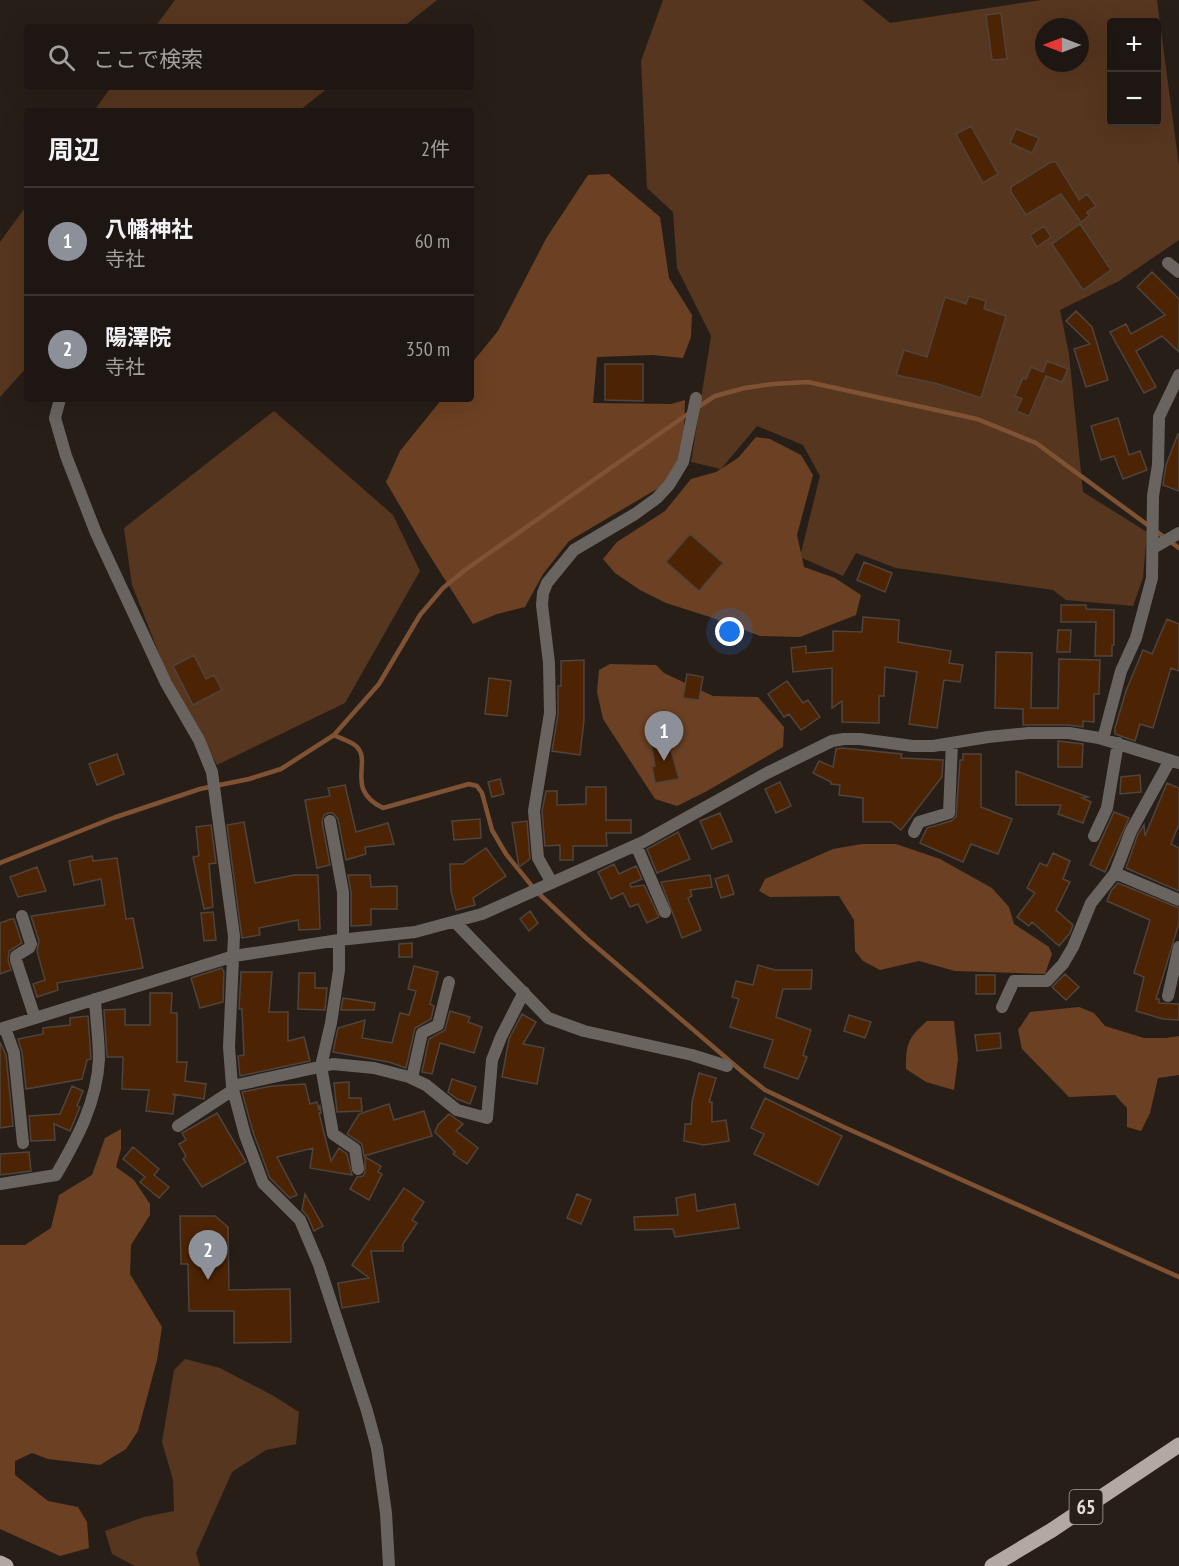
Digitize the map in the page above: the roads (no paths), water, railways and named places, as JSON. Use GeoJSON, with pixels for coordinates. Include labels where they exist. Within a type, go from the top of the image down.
{"type":"FeatureCollection","features":[{"type":"Feature","properties":{"kind":"main road","name":"65"},"geometry":{"type":"LineString","coordinates":[[992,1566],[1052,1530],[1179,1445]]}},
{"type":"Feature","properties":{"kind":"main road"},"geometry":{"type":"LineString","coordinates":[[0,1563],[6,1566]]}},
{"type":"Feature","properties":{"kind":"street"},"geometry":{"type":"LineString","coordinates":[[1168,263],[1179,272]]}},
{"type":"Feature","properties":{"kind":"street"},"geometry":{"type":"LineString","coordinates":[[1103,739],[1121,671],[1136,638],[1152,578],[1153,496],[1158,465],[1159,417],[1179,375]]}},
{"type":"Feature","properties":{"kind":"street"},"geometry":{"type":"LineString","coordinates":[[546,885],[538,858],[534,811],[550,713],[549,663],[542,605],[543,593],[547,583],[574,550],[634,514],[657,498],[669,485],[683,462],[696,398]]}},
{"type":"Feature","properties":{"kind":"street"},"geometry":{"type":"LineString","coordinates":[[59,402],[55,418],[66,456],[96,533],[166,683],[199,740],[212,775],[234,936],[229,1047],[229,1069],[233,1088],[245,1135],[263,1183],[300,1220],[319,1264],[377,1448],[386,1513],[389,1566]]}},
{"type":"Feature","properties":{"kind":"street"},"geometry":{"type":"LineString","coordinates":[[1153,548],[1179,533]]}},
{"type":"Feature","properties":{"kind":"street"},"geometry":{"type":"LineString","coordinates":[[23,1143],[14,1053],[2,1028],[234,956],[415,932],[482,914],[636,845],[767,773],[832,741],[860,739],[913,746],[933,746],[988,736],[1069,734],[1103,739],[1175,762],[1131,831],[1115,873],[1091,903],[1073,947],[1054,976],[1047,981],[1014,981],[1002,1007]]}},
{"type":"Feature","properties":{"kind":"street"},"geometry":{"type":"LineString","coordinates":[[914,832],[919,822],[949,813],[952,743]]}},
{"type":"Feature","properties":{"kind":"street"},"geometry":{"type":"LineString","coordinates":[[1094,836],[1107,808],[1118,743]]}},
{"type":"Feature","properties":{"kind":"street"},"geometry":{"type":"LineString","coordinates":[[330,821],[343,892],[339,970],[331,1023],[321,1066],[333,1134],[355,1149],[358,1170]]}},
{"type":"Feature","properties":{"kind":"street"},"geometry":{"type":"LineString","coordinates":[[636,845],[665,912]]}},
{"type":"Feature","properties":{"kind":"street"},"geometry":{"type":"LineString","coordinates":[[1115,873],[1179,900]]}},
{"type":"Feature","properties":{"kind":"street"},"geometry":{"type":"LineString","coordinates":[[22,916],[32,944],[16,956],[16,960],[36,1018]]}},
{"type":"Feature","properties":{"kind":"street"},"geometry":{"type":"LineString","coordinates":[[455,922],[548,1018],[584,1031],[692,1055],[727,1066]]}},
{"type":"Feature","properties":{"kind":"street"},"geometry":{"type":"LineString","coordinates":[[1168,996],[1179,947]]}},
{"type":"Feature","properties":{"kind":"street"},"geometry":{"type":"LineString","coordinates":[[412,1078],[423,1033],[438,1025],[449,982]]}},
{"type":"Feature","properties":{"kind":"street"},"geometry":{"type":"LineString","coordinates":[[178,1126],[233,1088],[333,1064],[374,1068],[412,1078],[426,1085],[457,1110],[487,1118],[492,1060],[524,992]]}},
{"type":"Feature","properties":{"kind":"street"},"geometry":{"type":"LineString","coordinates":[[0,1184],[56,1175],[74,1146],[90,1111],[99,1060],[95,999]]}},
{"type":"Feature","properties":{"kind":"waterway"},"geometry":{"type":"LineString","coordinates":[[0,863],[113,818],[200,789],[249,779],[281,769],[334,735],[379,684],[420,615],[443,588],[465,570],[715,396],[745,388],[808,382],[977,419],[1036,443],[1179,548]]}},
{"type":"Feature","properties":{"kind":"waterway"},"geometry":{"type":"LineString","coordinates":[[334,735],[356,746],[362,759],[361,776],[365,792],[371,800],[383,808],[469,784],[477,786],[482,793],[492,830],[506,854],[536,891],[586,938],[765,1090],[1179,1277]]}},
{"type":"Feature","properties":{"kind":"place","name":"八幡神社"},"geometry":{"type":"Point","coordinates":[664,761]}},
{"type":"Feature","properties":{"kind":"place","name":"陽澤院"},"geometry":{"type":"Point","coordinates":[208,1280]}}]}
